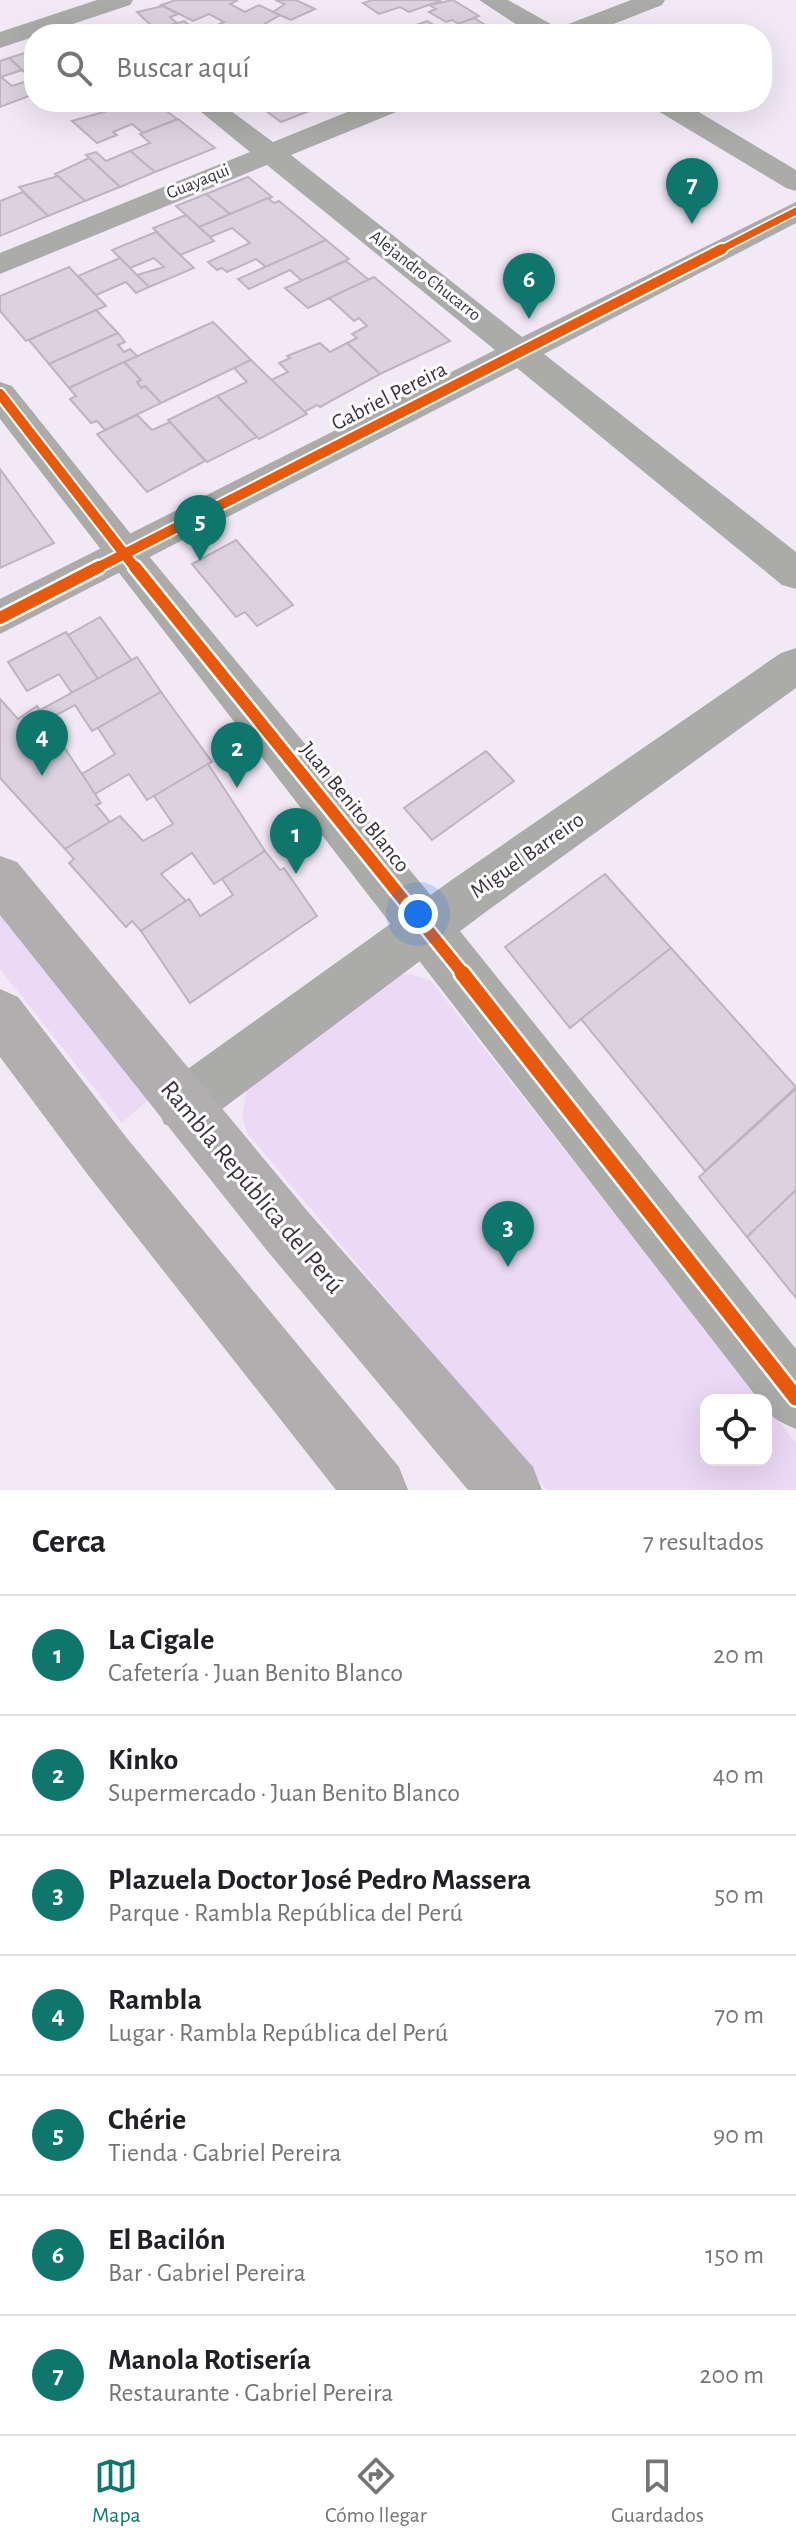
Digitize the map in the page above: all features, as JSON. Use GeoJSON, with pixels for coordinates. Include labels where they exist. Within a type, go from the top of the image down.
{"type":"FeatureCollection","features":[{"type":"Feature","properties":{"kind":"main road","name":"Rambla República del Perú"},"geometry":{"type":"LineString","coordinates":[[0,878],[183,1105],[510,1490]]}},
{"type":"Feature","properties":{"kind":"main road"},"geometry":{"type":"LineString","coordinates":[[0,1015],[107,1156],[376,1490]]}},
{"type":"Feature","properties":{"kind":"street"},"geometry":{"type":"LineString","coordinates":[[48,24],[121,0]]}},
{"type":"Feature","properties":{"kind":"street"},"geometry":{"type":"LineString","coordinates":[[491,0],[532,24]]}},
{"type":"Feature","properties":{"kind":"street"},"geometry":{"type":"LineString","coordinates":[[592,24],[653,0]]}},
{"type":"Feature","properties":{"kind":"street"},"geometry":{"type":"LineString","coordinates":[[38,5],[95,24]]}},
{"type":"Feature","properties":{"kind":"street"},"geometry":{"type":"LineString","coordinates":[[0,40],[24,32]]}},
{"type":"Feature","properties":{"kind":"street","name":"Alejandro Chucarro"},"geometry":{"type":"LineString","coordinates":[[215,112],[520,351],[796,574]]}},
{"type":"Feature","properties":{"kind":"street","name":"Guayaqui"},"geometry":{"type":"LineString","coordinates":[[0,264],[371,112]]}},
{"type":"Feature","properties":{"kind":"street"},"geometry":{"type":"LineString","coordinates":[[680,112],[796,182]]}},
{"type":"Feature","properties":{"kind":"street","name":"Gabriel Pereira"},"geometry":{"type":"LineString","coordinates":[[0,618],[796,211]]}},
{"type":"Feature","properties":{"kind":"street","name":"Juan Benito Blanco"},"geometry":{"type":"LineString","coordinates":[[0,394],[124,554],[426,927],[796,1398]]}},
{"type":"Feature","properties":{"kind":"street","name":"Miguel Barreiro"},"geometry":{"type":"LineString","coordinates":[[183,1105],[426,927],[796,665]]}},
{"type":"Feature","properties":{"kind":"shaded area"},"geometry":{"type":"Polygon","coordinates":[[[0,913],[148,1100],[122,1123],[0,969],[0,913]]]}},
{"type":"Feature","properties":{"kind":"shaded area"},"geometry":{"type":"Polygon","coordinates":[[[411,974],[431,981],[757,1394],[700,1394],[700,1466],[772,1466],[772,1413],[796,1443],[796,1490],[547,1490],[247,1133],[242,1115],[247,1089],[401,975],[411,974]]]}},
{"type":"Feature","properties":{"kind":"building"},"geometry":{"type":"Polygon","coordinates":[[[176,0],[238,0],[230,4],[245,12],[259,5],[280,15],[264,24],[220,24],[224,22],[209,14],[193,21],[161,5],[176,0]]]}},
{"type":"Feature","properties":{"kind":"building"},"geometry":{"type":"Polygon","coordinates":[[[275,0],[296,0],[315,9],[291,20],[273,12],[285,4],[275,0]]]}},
{"type":"Feature","properties":{"kind":"building"},"geometry":{"type":"Polygon","coordinates":[[[372,0],[440,1],[409,12],[400,7],[379,14],[363,3],[372,0]]]}},
{"type":"Feature","properties":{"kind":"building"},"geometry":{"type":"Polygon","coordinates":[[[453,0],[479,16],[459,24],[452,20],[446,22],[429,12],[436,9],[429,5],[453,0]]]}},
{"type":"Feature","properties":{"kind":"building"},"geometry":{"type":"Polygon","coordinates":[[[163,6],[178,14],[170,17],[177,23],[150,24],[137,12],[163,6]]]}},
{"type":"Feature","properties":{"kind":"building"},"geometry":{"type":"Polygon","coordinates":[[[474,18],[484,24],[458,24],[474,18]]]}},
{"type":"Feature","properties":{"kind":"building"},"geometry":{"type":"Polygon","coordinates":[[[24,53],[24,72],[9,58],[24,53]]]}},
{"type":"Feature","properties":{"kind":"building"},"geometry":{"type":"Polygon","coordinates":[[[9,58],[22,70],[1,77],[12,86],[24,82],[24,98],[0,107],[0,61],[9,58]]]}},
{"type":"Feature","properties":{"kind":"building"},"geometry":{"type":"Polygon","coordinates":[[[104,112],[168,112],[177,119],[143,133],[132,124],[113,132],[117,135],[97,143],[72,121],[104,112]]]}},
{"type":"Feature","properties":{"kind":"building"},"geometry":{"type":"Polygon","coordinates":[[[268,112],[306,112],[281,122],[268,112]]]}},
{"type":"Feature","properties":{"kind":"building"},"geometry":{"type":"Polygon","coordinates":[[[178,119],[215,148],[155,172],[130,151],[150,143],[140,134],[178,119]]]}},
{"type":"Feature","properties":{"kind":"building"},"geometry":{"type":"Polygon","coordinates":[[[130,151],[155,172],[120,187],[86,155],[96,152],[106,161],[130,151]]]}},
{"type":"Feature","properties":{"kind":"building"},"geometry":{"type":"Polygon","coordinates":[[[89,158],[120,187],[85,201],[55,174],[89,158]]]}},
{"type":"Feature","properties":{"kind":"building"},"geometry":{"type":"Polygon","coordinates":[[[58,176],[85,201],[48,216],[19,187],[58,176]]]}},
{"type":"Feature","properties":{"kind":"building"},"geometry":{"type":"Polygon","coordinates":[[[248,177],[272,197],[230,214],[206,194],[248,177]]]}},
{"type":"Feature","properties":{"kind":"building"},"geometry":{"type":"Polygon","coordinates":[[[23,192],[48,216],[0,236],[0,201],[23,192]]]}},
{"type":"Feature","properties":{"kind":"building"},"geometry":{"type":"Polygon","coordinates":[[[206,194],[230,214],[199,227],[176,206],[206,194]]]}},
{"type":"Feature","properties":{"kind":"building"},"geometry":{"type":"Polygon","coordinates":[[[268,198],[274,203],[279,201],[326,240],[266,267],[256,259],[227,272],[222,268],[217,270],[208,262],[250,243],[232,228],[210,237],[199,227],[268,198]]]}},
{"type":"Feature","properties":{"kind":"building"},"geometry":{"type":"Polygon","coordinates":[[[186,215],[214,241],[180,255],[153,228],[186,215]]]}},
{"type":"Feature","properties":{"kind":"building"},"geometry":{"type":"Polygon","coordinates":[[[156,232],[194,268],[149,287],[137,275],[164,267],[154,258],[130,268],[112,250],[156,232]]]}},
{"type":"Feature","properties":{"kind":"building"},"geometry":{"type":"Polygon","coordinates":[[[326,240],[349,259],[302,281],[290,270],[249,289],[238,279],[326,240]]]}},
{"type":"Feature","properties":{"kind":"building"},"geometry":{"type":"Polygon","coordinates":[[[120,258],[149,287],[136,293],[126,282],[96,295],[78,276],[120,258]]]}},
{"type":"Feature","properties":{"kind":"building"},"geometry":{"type":"Polygon","coordinates":[[[346,261],[369,280],[308,308],[285,288],[346,261]]]}},
{"type":"Feature","properties":{"kind":"building"},"geometry":{"type":"Polygon","coordinates":[[[69,267],[106,306],[26,341],[0,311],[0,296],[69,267]]]}},
{"type":"Feature","properties":{"kind":"building"},"geometry":{"type":"Polygon","coordinates":[[[374,277],[450,341],[380,374],[347,343],[357,338],[352,334],[367,326],[359,318],[354,321],[329,298],[374,277]]]}},
{"type":"Feature","properties":{"kind":"building"},"geometry":{"type":"Polygon","coordinates":[[[96,310],[118,333],[49,364],[29,340],[96,310]]]}},
{"type":"Feature","properties":{"kind":"building"},"geometry":{"type":"Polygon","coordinates":[[[213,322],[251,360],[161,403],[145,386],[141,388],[137,382],[141,380],[124,362],[213,322]]]}},
{"type":"Feature","properties":{"kind":"building"},"geometry":{"type":"Polygon","coordinates":[[[118,333],[125,342],[118,345],[124,352],[130,349],[137,356],[69,388],[49,364],[118,333]]]}},
{"type":"Feature","properties":{"kind":"building"},"geometry":{"type":"Polygon","coordinates":[[[320,343],[330,352],[347,343],[380,374],[320,407],[317,405],[304,412],[271,380],[288,372],[279,363],[290,358],[287,356],[320,343]]]}},
{"type":"Feature","properties":{"kind":"building"},"geometry":{"type":"Polygon","coordinates":[[[251,360],[307,414],[259,439],[217,396],[247,382],[234,368],[251,360]]]}},
{"type":"Feature","properties":{"kind":"building"},"geometry":{"type":"Polygon","coordinates":[[[124,362],[141,380],[137,382],[141,388],[145,386],[161,403],[105,430],[97,421],[91,423],[70,399],[76,396],[69,388],[124,362]]]}},
{"type":"Feature","properties":{"kind":"building"},"geometry":{"type":"Polygon","coordinates":[[[217,396],[257,437],[207,462],[168,420],[217,396]]]}},
{"type":"Feature","properties":{"kind":"building"},"geometry":{"type":"Polygon","coordinates":[[[137,415],[152,430],[170,422],[205,461],[147,492],[97,434],[137,415]]]}},
{"type":"Feature","properties":{"kind":"building"},"geometry":{"type":"Polygon","coordinates":[[[0,469],[54,543],[0,568],[0,469]]]}},
{"type":"Feature","properties":{"kind":"building"},"geometry":{"type":"Polygon","coordinates":[[[236,540],[293,605],[257,626],[245,612],[236,617],[192,564],[236,540]]]}},
{"type":"Feature","properties":{"kind":"building"},"geometry":{"type":"Polygon","coordinates":[[[100,617],[132,661],[98,679],[68,635],[100,617]]]}},
{"type":"Feature","properties":{"kind":"building"},"geometry":{"type":"Polygon","coordinates":[[[66,632],[98,679],[72,693],[59,674],[27,691],[8,662],[66,632]]]}},
{"type":"Feature","properties":{"kind":"building"},"geometry":{"type":"Polygon","coordinates":[[[137,657],[161,692],[92,731],[75,705],[47,720],[40,710],[137,657]]]}},
{"type":"Feature","properties":{"kind":"building"},"geometry":{"type":"Polygon","coordinates":[[[161,692],[212,762],[147,800],[129,774],[95,794],[82,774],[115,754],[98,728],[161,692]]]}},
{"type":"Feature","properties":{"kind":"building"},"geometry":{"type":"Polygon","coordinates":[[[0,699],[18,719],[37,706],[101,803],[96,805],[110,822],[65,849],[0,778],[0,699]]]}},
{"type":"Feature","properties":{"kind":"building"},"geometry":{"type":"Polygon","coordinates":[[[486,751],[514,781],[432,840],[404,808],[486,751]]]}},
{"type":"Feature","properties":{"kind":"building"},"geometry":{"type":"Polygon","coordinates":[[[208,764],[265,851],[214,884],[192,853],[161,874],[186,901],[141,931],[132,921],[126,927],[69,863],[74,859],[65,849],[120,816],[143,841],[173,824],[154,796],[208,764]]]}},
{"type":"Feature","properties":{"kind":"building"},"geometry":{"type":"Polygon","coordinates":[[[265,851],[280,870],[284,868],[317,916],[190,1003],[141,931],[189,899],[200,916],[233,895],[222,879],[265,851]]]}},
{"type":"Feature","properties":{"kind":"building"},"geometry":{"type":"Polygon","coordinates":[[[605,874],[671,948],[570,1028],[505,947],[605,874]]]}},
{"type":"Feature","properties":{"kind":"building"},"geometry":{"type":"Polygon","coordinates":[[[671,948],[796,1087],[705,1171],[581,1019],[671,948]]]}},
{"type":"Feature","properties":{"kind":"building"},"geometry":{"type":"Polygon","coordinates":[[[796,1089],[796,1190],[747,1237],[699,1177],[796,1089]]]}},
{"type":"Feature","properties":{"kind":"building"},"geometry":{"type":"Polygon","coordinates":[[[796,1190],[796,1298],[747,1237],[796,1190]]]}},
{"type":"Feature","properties":{"kind":"cycle path"},"geometry":{"type":"LineString","coordinates":[[0,618],[796,211]]}},
{"type":"Feature","properties":{"kind":"cycle path"},"geometry":{"type":"LineString","coordinates":[[0,394],[124,554],[426,927],[796,1398]]}},
{"type":"Feature","properties":{"kind":"place","name":"Manola Rotisería"},"geometry":{"type":"Point","coordinates":[692,224]}},
{"type":"Feature","properties":{"kind":"place","name":"El Bacilón"},"geometry":{"type":"Point","coordinates":[529,319]}},
{"type":"Feature","properties":{"kind":"place","name":"Chérie"},"geometry":{"type":"Point","coordinates":[200,561]}},
{"type":"Feature","properties":{"kind":"place","name":"Rambla"},"geometry":{"type":"Point","coordinates":[42,776]}},
{"type":"Feature","properties":{"kind":"place","name":"Kinko"},"geometry":{"type":"Point","coordinates":[237,788]}},
{"type":"Feature","properties":{"kind":"place","name":"La Cigale"},"geometry":{"type":"Point","coordinates":[296,874]}},
{"type":"Feature","properties":{"kind":"place","name":"Plazuela Doctor José Pedro Massera"},"geometry":{"type":"Point","coordinates":[508,1267]}}]}
